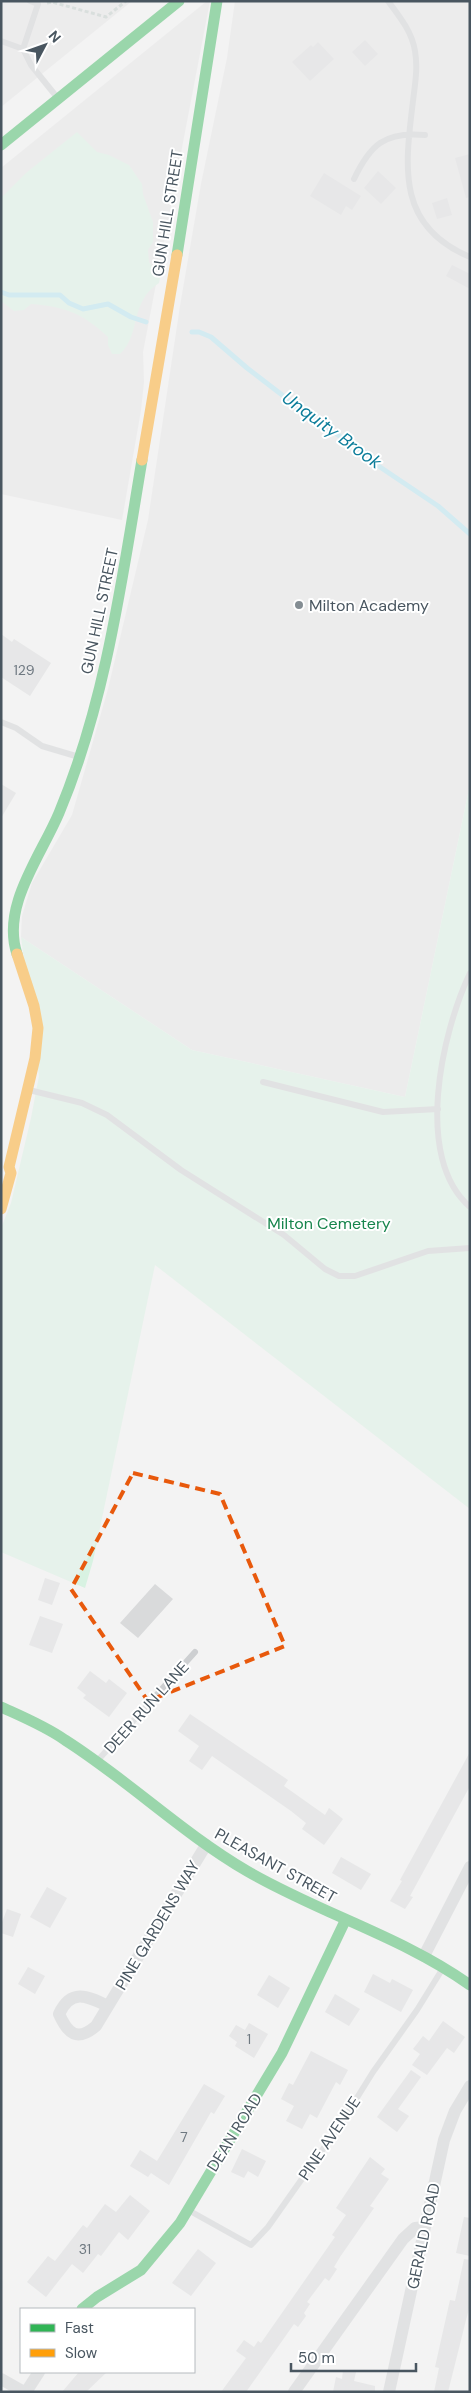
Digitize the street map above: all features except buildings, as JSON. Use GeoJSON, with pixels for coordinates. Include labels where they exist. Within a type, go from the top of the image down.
{"type":"FeatureCollection","features":[{"type":"Feature","properties":{"kind":"street"},"geometry":{"type":"LineString","coordinates":[[1,145],[179,1]]}},
{"type":"Feature","properties":{"kind":"street","name":"GUN HILL STREET"},"geometry":{"type":"LineString","coordinates":[[1,1209],[37,1048],[38,1028],[34,1006],[15,949],[13,918],[26,878],[64,803],[80,757],[98,691],[125,567],[217,1]]}},
{"type":"Feature","properties":{"kind":"street","name":"PLEASANT STREET"},"geometry":{"type":"LineString","coordinates":[[1,1707],[57,1733],[206,1844],[252,1873],[345,1921],[424,1956],[470,1985]]}},
{"type":"Feature","properties":{"kind":"street","name":"PINE GARDENS WAY"},"geometry":{"type":"LineString","coordinates":[[108,2006],[206,1844]]}},
{"type":"Feature","properties":{"kind":"street"},"geometry":{"type":"LineString","coordinates":[[424,1956],[470,1868]]}},
{"type":"Feature","properties":{"kind":"street","name":"DEAN ROAD"},"geometry":{"type":"LineString","coordinates":[[83,2308],[96,2297],[141,2270],[171,2236],[292,2036],[345,1921]]}},
{"type":"Feature","properties":{"kind":"street","name":"GERALD ROAD"},"geometry":{"type":"LineString","coordinates":[[389,2392],[444,2140],[455,2111],[470,2086]]}},
{"type":"Feature","properties":{"kind":"street"},"geometry":{"type":"LineString","coordinates":[[294,2392],[400,2243],[415,2228],[425,2227]]}},
{"type":"Feature","properties":{"kind":"street"},"geometry":{"type":"LineString","coordinates":[[1,2379],[25,2392],[38,2373]]}},
{"type":"Feature","properties":{"kind":"lane"},"geometry":{"type":"LineString","coordinates":[[23,49],[38,4],[30,1]]}},
{"type":"Feature","properties":{"kind":"lane"},"geometry":{"type":"LineString","coordinates":[[388,1],[409,32],[415,49],[416,69],[409,133],[408,178],[416,209],[436,236],[454,250],[470,257]]}},
{"type":"Feature","properties":{"kind":"lane"},"geometry":{"type":"LineString","coordinates":[[1,41],[23,49],[36,71],[58,99]]}},
{"type":"Feature","properties":{"kind":"lane"},"geometry":{"type":"LineString","coordinates":[[354,180],[365,158],[375,146],[395,135],[409,133],[425,134]]}},
{"type":"Feature","properties":{"kind":"lane"},"geometry":{"type":"LineString","coordinates":[[1,722],[16,728],[42,746],[80,757]]}},
{"type":"Feature","properties":{"kind":"lane"},"geometry":{"type":"LineString","coordinates":[[470,973],[452,1016],[445,1041],[439,1073],[438,1108],[440,1144],[446,1170],[453,1189],[470,1207]]}},
{"type":"Feature","properties":{"kind":"lane"},"geometry":{"type":"LineString","coordinates":[[263,1082],[383,1112],[438,1108]]}},
{"type":"Feature","properties":{"kind":"lane"},"geometry":{"type":"LineString","coordinates":[[28,1090],[82,1103],[107,1115],[188,1175],[284,1235],[325,1269],[339,1276],[355,1276],[428,1251],[470,1248]]}},
{"type":"Feature","properties":{"kind":"lane","name":"DEER RUN LANE"},"geometry":{"type":"LineString","coordinates":[[97,1762],[195,1652]]}},
{"type":"Feature","properties":{"kind":"lane","name":"PINE AVENUE"},"geometry":{"type":"LineString","coordinates":[[188,2210],[251,2245],[268,2227],[340,2125],[369,2077],[417,2010],[443,1967]]}},
{"type":"Feature","properties":{"kind":"path"},"geometry":{"type":"LineString","coordinates":[[38,4],[52,2],[106,17],[126,1]]}},
{"type":"Feature","properties":{"kind":"highlighted area"},"geometry":{"type":"Polygon","coordinates":[[[133,1473],[220,1494],[285,1646],[148,1701],[71,1589],[133,1473]]]}},
{"type":"Feature","properties":{"kind":"shaded area"},"geometry":{"type":"Polygon","coordinates":[[[1,1],[132,1],[1,107],[1,1]]]}},
{"type":"Feature","properties":{"kind":"shaded area"},"geometry":{"type":"Polygon","coordinates":[[[207,1],[210,1],[143,352],[144,382],[141,410],[122,520],[1,494],[1,168],[207,1]]]}},
{"type":"Feature","properties":{"kind":"shaded area","name":"Milton Academy"},"geometry":{"type":"Polygon","coordinates":[[[235,1],[470,1],[470,784],[405,1097],[192,1050],[21,937],[22,916],[32,883],[72,815],[108,689],[148,520],[180,306],[201,184],[227,58],[235,1]]]}},
{"type":"Feature","properties":{"kind":"green space"},"geometry":{"type":"Polygon","coordinates":[[[77,132],[97,152],[109,155],[129,165],[142,184],[143,194],[153,222],[153,242],[148,250],[149,262],[160,278],[159,283],[143,299],[131,337],[127,346],[120,354],[112,354],[108,345],[108,337],[90,322],[73,313],[64,309],[31,304],[24,310],[14,311],[1,301],[1,198],[26,173],[77,132]]]}},
{"type":"Feature","properties":{"kind":"green space","name":"Milton Cemetery"},"geometry":{"type":"Polygon","coordinates":[[[470,784],[470,1509],[155,1265],[93,1561],[85,1588],[1,1552],[1,1228],[11,1203],[39,1076],[21,937],[192,1050],[405,1097],[470,784]]]}},
{"type":"Feature","properties":{"kind":"waterway","name":"Unquity Brook"},"geometry":{"type":"LineString","coordinates":[[1,292],[9,295],[60,295],[69,303],[83,309],[108,304],[131,317],[146,322]]}},
{"type":"Feature","properties":{"kind":"waterway","name":"Unquity Brook"},"geometry":{"type":"LineString","coordinates":[[192,332],[199,332],[211,337],[247,368],[316,421],[368,454],[377,465],[438,506],[470,534]]}},
{"type":"Feature","properties":{"kind":"traffic: fast"},"geometry":{"type":"LineString","coordinates":[[1,145],[179,1]]}},
{"type":"Feature","properties":{"kind":"traffic: fast"},"geometry":{"type":"LineString","coordinates":[[177,255],[217,1]]}},
{"type":"Feature","properties":{"kind":"traffic: fast"},"geometry":{"type":"LineString","coordinates":[[17,954],[13,936],[14,918],[19,900],[25,882],[59,813],[75,771],[101,683],[111,639],[142,460]]}},
{"type":"Feature","properties":{"kind":"traffic: fast"},"geometry":{"type":"LineString","coordinates":[[1,1707],[42,1726],[65,1740],[111,1772],[200,1840],[247,1871],[303,1900],[417,1953],[470,1985]]}},
{"type":"Feature","properties":{"kind":"traffic: fast"},"geometry":{"type":"LineString","coordinates":[[83,2308],[97,2297],[141,2270],[180,2223],[282,2053],[345,1921]]}},
{"type":"Feature","properties":{"kind":"traffic: slow"},"geometry":{"type":"LineString","coordinates":[[142,460],[177,255]]}},
{"type":"Feature","properties":{"kind":"traffic: slow"},"geometry":{"type":"LineString","coordinates":[[1,1209],[11,1173],[9,1167],[35,1058],[38,1028],[34,1006],[17,954]]}},
{"type":"Feature","properties":{"kind":"place","name":"Milton Academy"},"geometry":{"type":"Point","coordinates":[299,605]}}]}
